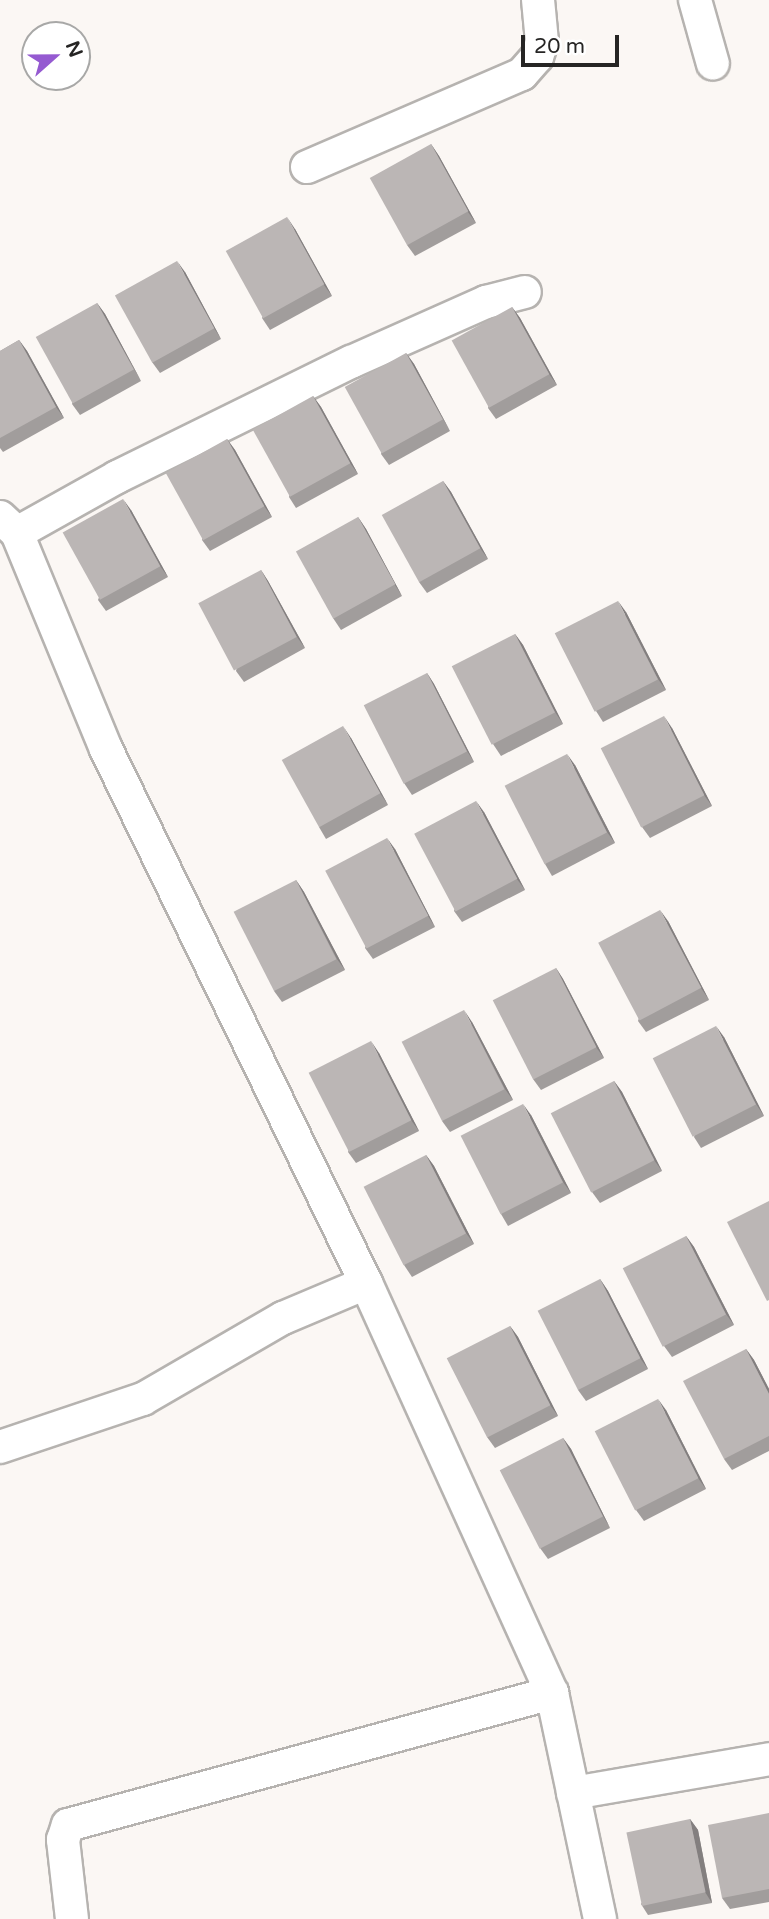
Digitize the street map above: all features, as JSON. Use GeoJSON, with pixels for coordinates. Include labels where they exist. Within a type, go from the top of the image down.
{"type":"FeatureCollection","features":[{"type":"Feature","properties":{"kind":"street"},"geometry":{"type":"LineString","coordinates":[[307,167],[522,74],[537,57],[542,42],[538,0]]}},
{"type":"Feature","properties":{"kind":"street"},"geometry":{"type":"LineString","coordinates":[[695,0],[713,64]]}},
{"type":"Feature","properties":{"kind":"street"},"geometry":{"type":"LineString","coordinates":[[525,292],[486,302],[351,362],[117,477],[8,525],[106,749],[366,1283],[552,1693],[600,1919]]}},
{"type":"Feature","properties":{"kind":"street"},"geometry":{"type":"LineString","coordinates":[[0,1447],[143,1399],[283,1318],[366,1283]]}},
{"type":"Feature","properties":{"kind":"street"},"geometry":{"type":"LineString","coordinates":[[72,1919],[63,1840],[68,1825],[552,1693]]}},
{"type":"Feature","properties":{"kind":"street"},"geometry":{"type":"LineString","coordinates":[[573,1793],[769,1759]]}},
{"type":"Feature","properties":{"kind":"building"},"geometry":{"type":"Polygon","coordinates":[[[431,144],[468,211],[407,245],[370,178],[431,144]]]}},
{"type":"Feature","properties":{"kind":"building"},"geometry":{"type":"Polygon","coordinates":[[[287,217],[324,284],[263,318],[226,251],[287,217]]]}},
{"type":"Feature","properties":{"kind":"building"},"geometry":{"type":"Polygon","coordinates":[[[177,261],[214,328],[152,363],[115,295],[177,261]]]}},
{"type":"Feature","properties":{"kind":"building"},"geometry":{"type":"Polygon","coordinates":[[[97,303],[134,369],[73,403],[36,337],[97,303]]]}},
{"type":"Feature","properties":{"kind":"building"},"geometry":{"type":"Polygon","coordinates":[[[512,307],[549,374],[489,408],[452,340],[512,307]]]}},
{"type":"Feature","properties":{"kind":"building"},"geometry":{"type":"Polygon","coordinates":[[[19,340],[56,407],[0,438],[0,351],[19,340]]]}},
{"type":"Feature","properties":{"kind":"building"},"geometry":{"type":"Polygon","coordinates":[[[406,353],[443,419],[382,453],[345,387],[406,353]]]}},
{"type":"Feature","properties":{"kind":"building"},"geometry":{"type":"Polygon","coordinates":[[[313,396],[350,463],[290,497],[253,429],[313,396]]]}},
{"type":"Feature","properties":{"kind":"building"},"geometry":{"type":"Polygon","coordinates":[[[227,439],[264,506],[203,540],[166,473],[227,439]]]}},
{"type":"Feature","properties":{"kind":"building"},"geometry":{"type":"Polygon","coordinates":[[[443,481],[480,548],[419,582],[382,515],[443,481]]]}},
{"type":"Feature","properties":{"kind":"building"},"geometry":{"type":"Polygon","coordinates":[[[123,499],[160,566],[100,600],[63,532],[123,499]]]}},
{"type":"Feature","properties":{"kind":"building"},"geometry":{"type":"Polygon","coordinates":[[[358,517],[395,584],[333,619],[296,551],[358,517]]]}},
{"type":"Feature","properties":{"kind":"building"},"geometry":{"type":"Polygon","coordinates":[[[261,570],[297,637],[234,670],[198,603],[261,570]]]}},
{"type":"Feature","properties":{"kind":"building"},"geometry":{"type":"Polygon","coordinates":[[[618,601],[658,679],[595,712],[555,633],[618,601]]]}},
{"type":"Feature","properties":{"kind":"building"},"geometry":{"type":"Polygon","coordinates":[[[515,634],[555,712],[492,745],[452,666],[515,634]]]}},
{"type":"Feature","properties":{"kind":"building"},"geometry":{"type":"Polygon","coordinates":[[[427,673],[467,751],[404,784],[364,705],[427,673]]]}},
{"type":"Feature","properties":{"kind":"building"},"geometry":{"type":"Polygon","coordinates":[[[664,716],[704,795],[641,828],[601,748],[664,716]]]}},
{"type":"Feature","properties":{"kind":"building"},"geometry":{"type":"Polygon","coordinates":[[[343,726],[380,793],[319,827],[282,760],[343,726]]]}},
{"type":"Feature","properties":{"kind":"building"},"geometry":{"type":"Polygon","coordinates":[[[567,754],[607,832],[545,864],[505,786],[567,754]]]}},
{"type":"Feature","properties":{"kind":"building"},"geometry":{"type":"Polygon","coordinates":[[[476,801],[517,879],[456,912],[414,834],[476,801]]]}},
{"type":"Feature","properties":{"kind":"building"},"geometry":{"type":"Polygon","coordinates":[[[387,838],[428,916],[367,949],[325,871],[387,838]]]}},
{"type":"Feature","properties":{"kind":"building"},"geometry":{"type":"Polygon","coordinates":[[[296,880],[336,959],[274,991],[234,912],[296,880]]]}},
{"type":"Feature","properties":{"kind":"building"},"geometry":{"type":"Polygon","coordinates":[[[660,910],[701,988],[640,1021],[598,943],[660,910]]]}},
{"type":"Feature","properties":{"kind":"building"},"geometry":{"type":"Polygon","coordinates":[[[556,968],[596,1047],[533,1080],[493,1000],[556,968]]]}},
{"type":"Feature","properties":{"kind":"building"},"geometry":{"type":"Polygon","coordinates":[[[464,1010],[504,1089],[442,1121],[402,1042],[464,1010]]]}},
{"type":"Feature","properties":{"kind":"building"},"geometry":{"type":"Polygon","coordinates":[[[716,1026],[756,1104],[693,1137],[653,1058],[716,1026]]]}},
{"type":"Feature","properties":{"kind":"building"},"geometry":{"type":"Polygon","coordinates":[[[371,1041],[411,1120],[349,1152],[309,1073],[371,1041]]]}},
{"type":"Feature","properties":{"kind":"building"},"geometry":{"type":"Polygon","coordinates":[[[614,1081],[654,1160],[591,1193],[551,1113],[614,1081]]]}},
{"type":"Feature","properties":{"kind":"building"},"geometry":{"type":"Polygon","coordinates":[[[523,1104],[563,1182],[501,1214],[461,1136],[523,1104]]]}},
{"type":"Feature","properties":{"kind":"building"},"geometry":{"type":"Polygon","coordinates":[[[426,1155],[466,1233],[404,1265],[364,1187],[426,1155]]]}},
{"type":"Feature","properties":{"kind":"building"},"geometry":{"type":"Polygon","coordinates":[[[769,1201],[769,1300],[767,1301],[727,1222],[769,1201]]]}},
{"type":"Feature","properties":{"kind":"building"},"geometry":{"type":"Polygon","coordinates":[[[686,1236],[726,1314],[663,1347],[623,1268],[686,1236]]]}},
{"type":"Feature","properties":{"kind":"building"},"geometry":{"type":"Polygon","coordinates":[[[600,1279],[640,1358],[578,1390],[538,1311],[600,1279]]]}},
{"type":"Feature","properties":{"kind":"building"},"geometry":{"type":"Polygon","coordinates":[[[510,1326],[550,1405],[487,1438],[447,1358],[510,1326]]]}},
{"type":"Feature","properties":{"kind":"building"},"geometry":{"type":"Polygon","coordinates":[[[746,1349],[769,1394],[769,1436],[724,1459],[683,1381],[746,1349]]]}},
{"type":"Feature","properties":{"kind":"building"},"geometry":{"type":"Polygon","coordinates":[[[658,1399],[698,1478],[635,1511],[595,1431],[658,1399]]]}},
{"type":"Feature","properties":{"kind":"building"},"geometry":{"type":"Polygon","coordinates":[[[563,1438],[603,1516],[540,1549],[500,1470],[563,1438]]]}},
{"type":"Feature","properties":{"kind":"building"},"geometry":{"type":"Polygon","coordinates":[[[769,1813],[769,1889],[722,1898],[708,1825],[769,1813]]]}},
{"type":"Feature","properties":{"kind":"building"},"geometry":{"type":"Polygon","coordinates":[[[690,1819],[706,1892],[642,1906],[626,1833],[690,1819]]]}}]}
